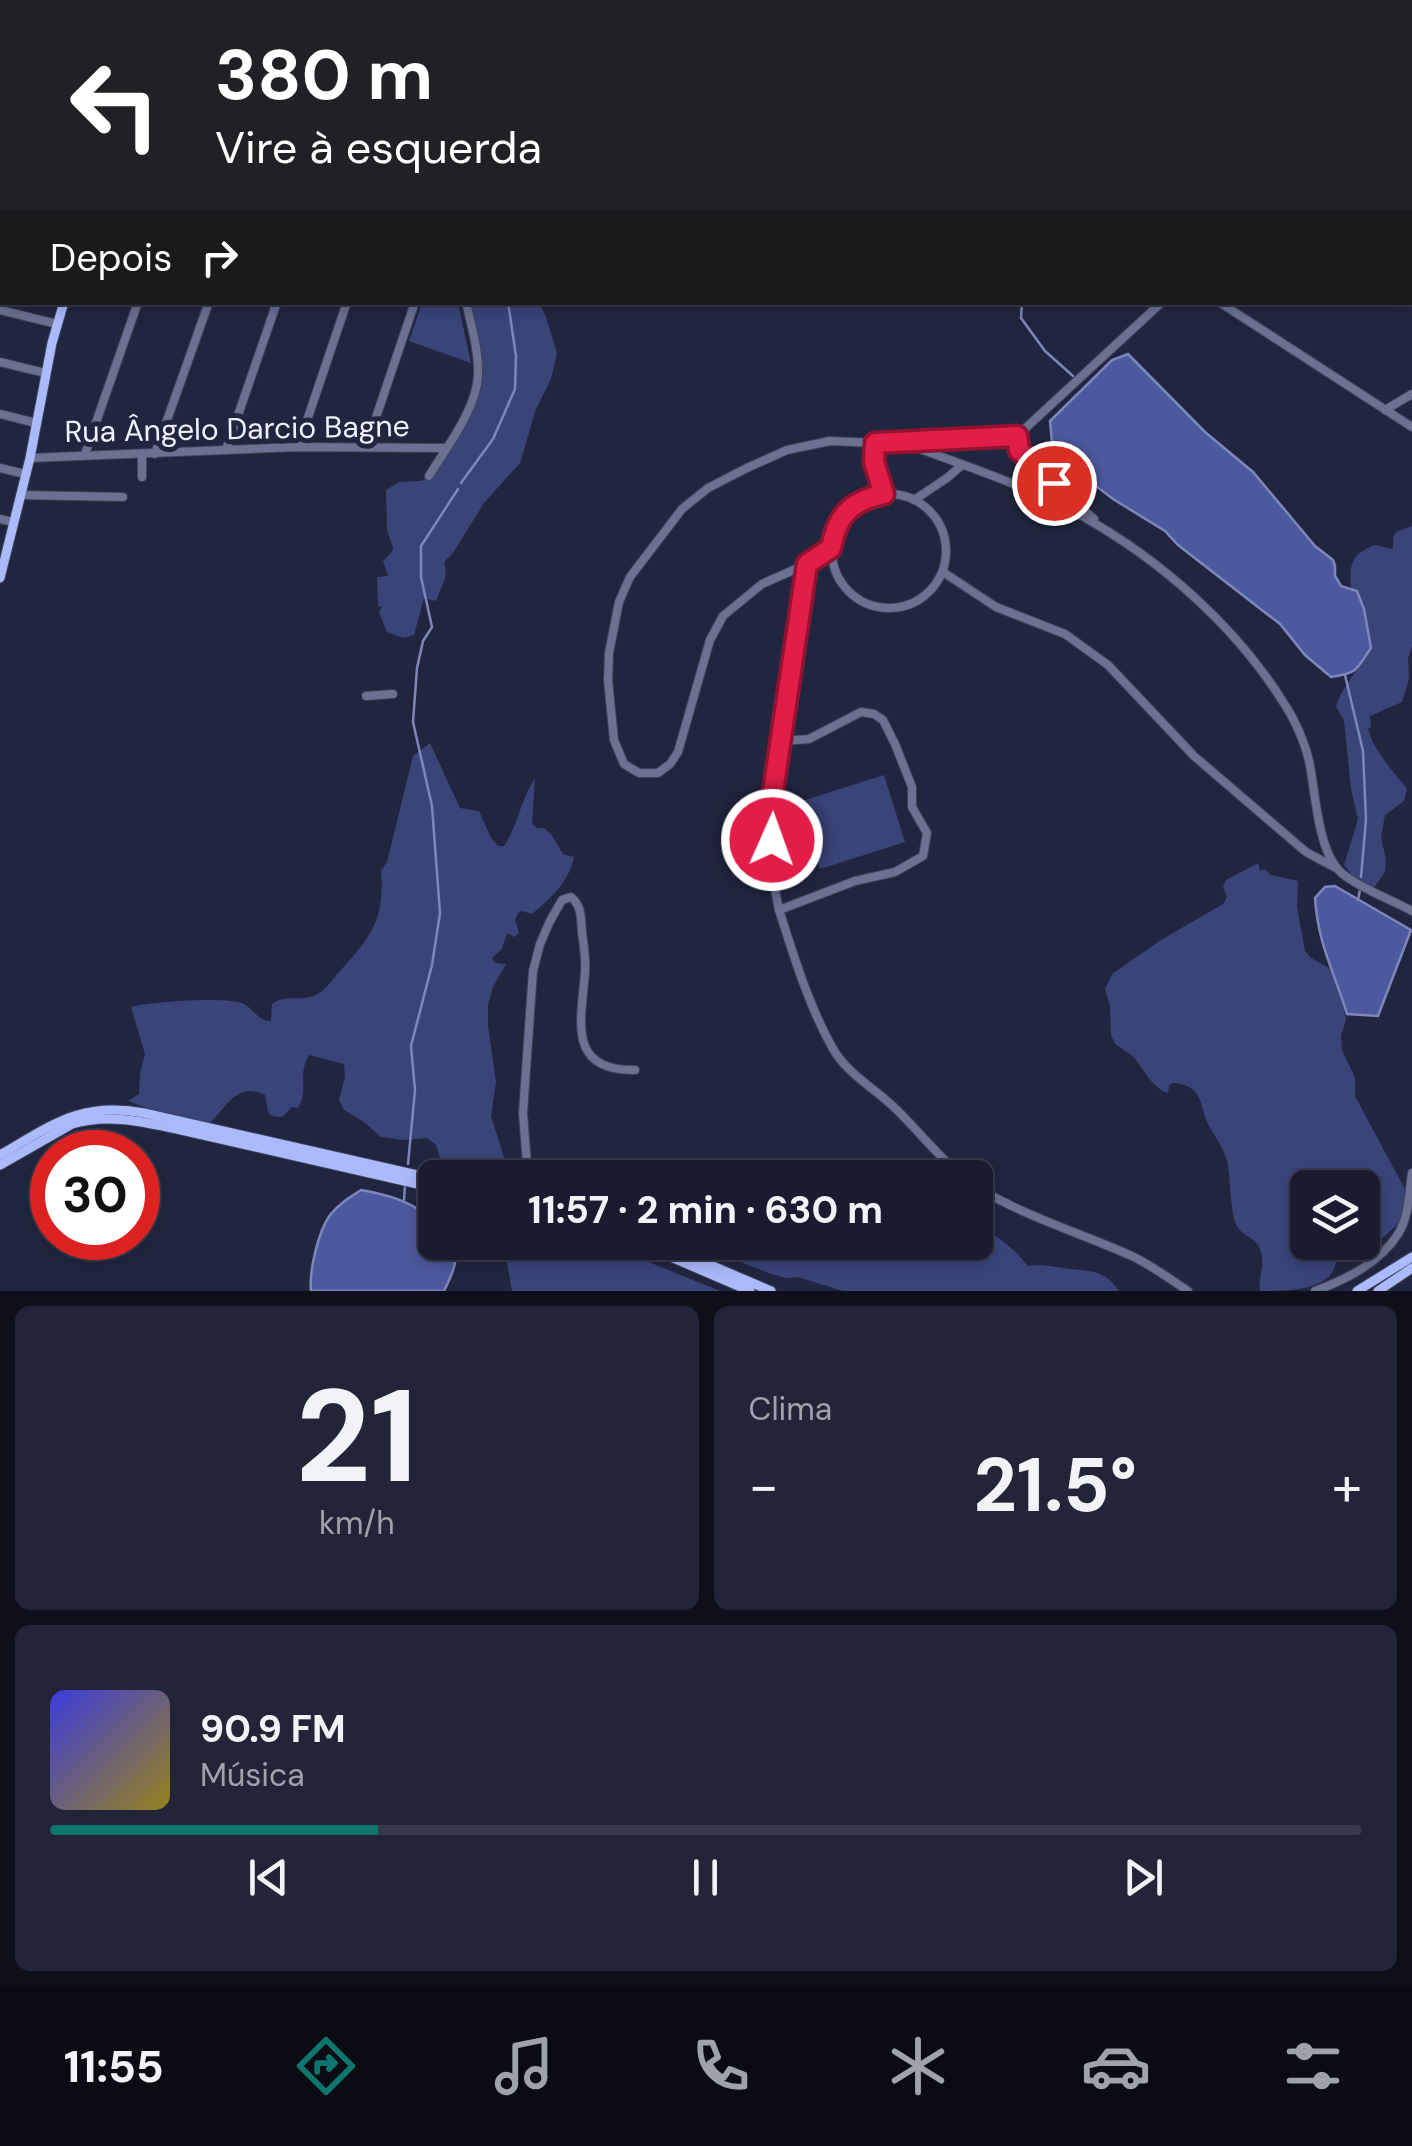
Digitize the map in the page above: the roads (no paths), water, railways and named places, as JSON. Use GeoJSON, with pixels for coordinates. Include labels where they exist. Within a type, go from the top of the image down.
{"type":"FeatureCollection","features":[{"type":"Feature","properties":{"kind":"main road"},"geometry":{"type":"LineString","coordinates":[[0,574],[63,305]]}},
{"type":"Feature","properties":{"kind":"main road"},"geometry":{"type":"LineString","coordinates":[[0,1155],[69,1116],[112,1108],[418,1175]]}},
{"type":"Feature","properties":{"kind":"main road"},"geometry":{"type":"LineString","coordinates":[[0,1165],[72,1124],[112,1118],[418,1184]]}},
{"type":"Feature","properties":{"kind":"main road"},"geometry":{"type":"LineString","coordinates":[[1357,1291],[1412,1257]]}},
{"type":"Feature","properties":{"kind":"main road"},"geometry":{"type":"LineString","coordinates":[[678,1260],[750,1291]]}},
{"type":"Feature","properties":{"kind":"main road"},"geometry":{"type":"LineString","coordinates":[[699,1260],[771,1291]]}},
{"type":"Feature","properties":{"kind":"main road"},"geometry":{"type":"LineString","coordinates":[[1378,1291],[1412,1268]]}},
{"type":"Feature","properties":{"kind":"street"},"geometry":{"type":"LineString","coordinates":[[86,454],[137,305]]}},
{"type":"Feature","properties":{"kind":"street"},"geometry":{"type":"LineString","coordinates":[[154,454],[207,305]]}},
{"type":"Feature","properties":{"kind":"street"},"geometry":{"type":"LineString","coordinates":[[226,450],[276,305]]}},
{"type":"Feature","properties":{"kind":"street"},"geometry":{"type":"LineString","coordinates":[[298,448],[346,305]]}},
{"type":"Feature","properties":{"kind":"street"},"geometry":{"type":"LineString","coordinates":[[366,446],[414,305]]}},
{"type":"Feature","properties":{"kind":"street"},"geometry":{"type":"LineString","coordinates":[[428,476],[469,410],[478,381],[467,305]]}},
{"type":"Feature","properties":{"kind":"street"},"geometry":{"type":"LineString","coordinates":[[831,548],[807,564],[762,584],[722,616],[710,640],[678,752],[670,764],[658,773],[639,773],[624,764],[612,724],[608,680],[619,602],[630,577],[682,510],[708,488],[787,450],[830,441],[875,443],[1017,436],[1159,305]]}},
{"type":"Feature","properties":{"kind":"street"},"geometry":{"type":"LineString","coordinates":[[1224,305],[1412,427]]}},
{"type":"Feature","properties":{"kind":"street"},"geometry":{"type":"LineString","coordinates":[[0,310],[57,324]]}},
{"type":"Feature","properties":{"kind":"street"},"geometry":{"type":"LineString","coordinates":[[0,362],[45,373]]}},
{"type":"Feature","properties":{"kind":"street"},"geometry":{"type":"LineString","coordinates":[[1385,410],[1412,394]]}},
{"type":"Feature","properties":{"kind":"street"},"geometry":{"type":"LineString","coordinates":[[0,414],[36,423]]}},
{"type":"Feature","properties":{"kind":"street"},"geometry":{"type":"LineString","coordinates":[[1017,436],[1019,450],[1111,535]]}},
{"type":"Feature","properties":{"kind":"street"},"geometry":{"type":"LineString","coordinates":[[900,442],[1033,492],[1082,516],[1166,574],[1209,611],[1239,641],[1287,707],[1308,757],[1322,839],[1341,874]]}},
{"type":"Feature","properties":{"kind":"street"},"geometry":{"type":"LineString","coordinates":[[875,443],[874,462],[884,494]]}},
{"type":"Feature","properties":{"kind":"street","name":"Rua Ângelo Darcio Bagne"},"geometry":{"type":"LineString","coordinates":[[30,458],[366,446],[446,448]]}},
{"type":"Feature","properties":{"kind":"street"},"geometry":{"type":"LineString","coordinates":[[142,454],[142,478]]}},
{"type":"Feature","properties":{"kind":"street"},"geometry":{"type":"LineString","coordinates":[[914,500],[962,465]]}},
{"type":"Feature","properties":{"kind":"street"},"geometry":{"type":"LineString","coordinates":[[0,468],[26,474]]}},
{"type":"Feature","properties":{"kind":"street"},"geometry":{"type":"LineString","coordinates":[[900,494],[914,500],[939,523],[947,556],[943,572],[934,588],[920,600],[886,609],[868,605],[852,596],[840,582],[833,566],[834,532],[842,517],[868,497],[900,494]]}},
{"type":"Feature","properties":{"kind":"street"},"geometry":{"type":"LineString","coordinates":[[20,495],[123,496]]}},
{"type":"Feature","properties":{"kind":"street"},"geometry":{"type":"LineString","coordinates":[[0,519],[13,522]]}},
{"type":"Feature","properties":{"kind":"street"},"geometry":{"type":"LineString","coordinates":[[807,564],[771,805],[772,875],[779,910],[806,991],[833,1049],[847,1069],[896,1109],[944,1160]]}},
{"type":"Feature","properties":{"kind":"street"},"geometry":{"type":"LineString","coordinates":[[943,572],[996,607],[1065,634],[1108,664],[1179,742],[1306,852],[1412,911]]}},
{"type":"Feature","properties":{"kind":"street"},"geometry":{"type":"LineString","coordinates":[[364,696],[392,694]]}},
{"type":"Feature","properties":{"kind":"street"},"geometry":{"type":"LineString","coordinates":[[779,910],[855,881],[895,872],[923,856],[927,833],[912,807],[912,787],[896,744],[883,720],[874,714],[861,712],[809,739],[780,740]]}},
{"type":"Feature","properties":{"kind":"street"},"geometry":{"type":"LineString","coordinates":[[1318,857],[1328,850]]}},
{"type":"Feature","properties":{"kind":"street"},"geometry":{"type":"LineString","coordinates":[[527,1160],[523,1114],[532,970],[550,922],[562,900],[571,896],[581,912],[585,966],[580,1030],[587,1054],[597,1063],[616,1070],[635,1070]]}},
{"type":"Feature","properties":{"kind":"street"},"geometry":{"type":"LineString","coordinates":[[1315,1291],[1345,1280],[1379,1256],[1398,1233],[1408,1207],[1412,1173]]}},
{"type":"Feature","properties":{"kind":"street"},"geometry":{"type":"LineString","coordinates":[[993,1197],[1134,1257],[1188,1291]]}},
{"type":"Feature","properties":{"kind":"waterway"},"geometry":{"type":"LineString","coordinates":[[461,483],[493,439],[515,389],[516,356],[508,305]]}},
{"type":"Feature","properties":{"kind":"waterway"},"geometry":{"type":"LineString","coordinates":[[1022,305],[1021,318],[1045,351],[1073,376]]}},
{"type":"Feature","properties":{"kind":"waterway"},"geometry":{"type":"LineString","coordinates":[[408,1164],[415,1090],[411,1046],[432,965],[440,913],[432,806],[413,722],[417,668],[423,641],[432,627],[421,577],[421,546],[458,489]]}},
{"type":"Feature","properties":{"kind":"waterway"},"geometry":{"type":"LineString","coordinates":[[1345,675],[1363,751],[1366,819],[1361,877]]}},
{"type":"Feature","properties":{"kind":"waterway"},"geometry":{"type":"LineString","coordinates":[[1358,900],[1360,890]]}},
{"type":"Feature","properties":{"kind":"waterway"},"geometry":{"type":"LineString","coordinates":[[404,1200],[405,1186]]}}]}
